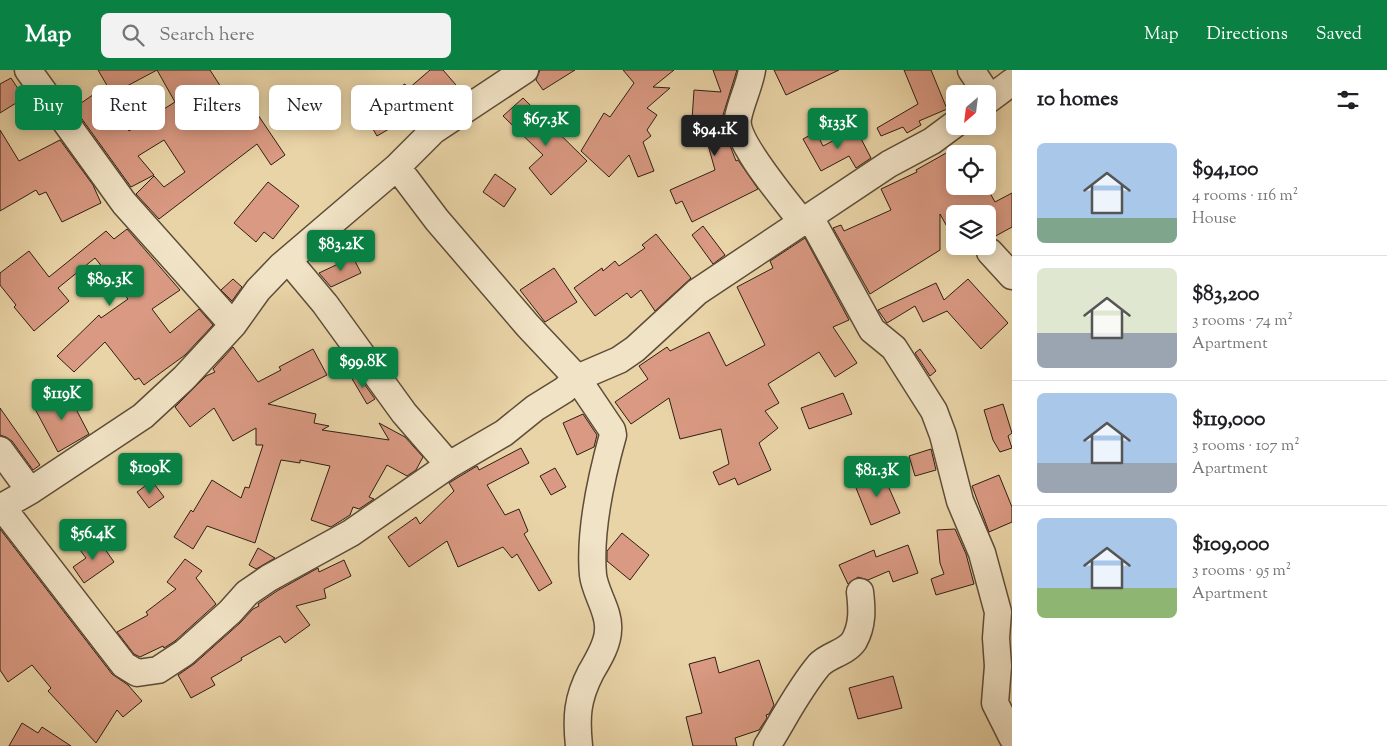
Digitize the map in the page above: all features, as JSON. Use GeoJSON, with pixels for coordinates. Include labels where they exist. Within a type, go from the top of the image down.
{"type":"FeatureCollection","features":[{"type":"Feature","properties":{"kind":"street"},"geometry":{"type":"LineString","coordinates":[[28,70],[124,203],[233,324]]}},
{"type":"Feature","properties":{"kind":"street"},"geometry":{"type":"LineString","coordinates":[[525,70],[433,131],[398,167],[270,277],[233,324],[184,378],[143,416],[30,491],[1,507],[124,665],[137,673],[158,670],[184,653],[230,612],[247,593],[269,578],[351,533],[449,465],[504,433],[534,408],[564,390],[577,378],[619,360],[697,292],[889,164],[932,141],[946,131]]}},
{"type":"Feature","properties":{"kind":"street"},"geometry":{"type":"LineString","coordinates":[[752,70],[748,90],[738,118],[739,131],[769,178],[806,219],[872,330],[894,348],[934,411],[943,435],[960,501],[1005,607],[996,638],[998,666],[995,703],[1012,737]]}},
{"type":"Feature","properties":{"kind":"street"},"geometry":{"type":"LineString","coordinates":[[971,70],[981,85]]}},
{"type":"Feature","properties":{"kind":"street"},"geometry":{"type":"LineString","coordinates":[[996,91],[1012,82]]}},
{"type":"Feature","properties":{"kind":"street"},"geometry":{"type":"LineString","coordinates":[[398,167],[437,220],[528,326],[577,378],[608,423],[613,435],[604,470],[592,548],[593,577],[608,630],[599,658],[590,674],[576,717],[579,746]]}},
{"type":"Feature","properties":{"kind":"street"},"geometry":{"type":"LineString","coordinates":[[993,255],[1012,276]]}},
{"type":"Feature","properties":{"kind":"street"},"geometry":{"type":"LineString","coordinates":[[289,261],[325,304],[404,412],[449,465]]}},
{"type":"Feature","properties":{"kind":"street"},"geometry":{"type":"LineString","coordinates":[[0,450],[30,491]]}},
{"type":"Feature","properties":{"kind":"street"},"geometry":{"type":"LineString","coordinates":[[767,746],[798,692],[821,663],[853,642],[860,627],[862,614],[860,592]]}},
{"type":"Feature","properties":{"kind":"building"},"geometry":{"type":"Polygon","coordinates":[[[98,70],[157,70],[129,85],[107,85],[98,70]]]}},
{"type":"Feature","properties":{"kind":"building"},"geometry":{"type":"Polygon","coordinates":[[[157,70],[210,70],[220,85],[175,85],[175,102],[157,70]]]}},
{"type":"Feature","properties":{"kind":"building"},"geometry":{"type":"Polygon","coordinates":[[[430,70],[443,70],[456,85],[413,85],[430,70]]]}},
{"type":"Feature","properties":{"kind":"building"},"geometry":{"type":"Polygon","coordinates":[[[540,70],[575,70],[543,90],[536,80],[540,70]]]}},
{"type":"Feature","properties":{"kind":"building"},"geometry":{"type":"Polygon","coordinates":[[[623,70],[674,70],[653,87],[670,88],[647,108],[657,115],[647,130],[651,136],[643,142],[654,171],[638,177],[629,155],[609,177],[581,151],[604,113],[610,117],[634,83],[623,70]]]}},
{"type":"Feature","properties":{"kind":"building"},"geometry":{"type":"Polygon","coordinates":[[[713,70],[737,70],[723,115],[724,130],[736,161],[738,160],[758,189],[692,222],[682,201],[676,204],[670,190],[715,170],[701,120],[692,120],[694,90],[721,92],[713,70]]]}},
{"type":"Feature","properties":{"kind":"building"},"geometry":{"type":"Polygon","coordinates":[[[774,70],[839,70],[786,95],[774,70]]]}},
{"type":"Feature","properties":{"kind":"building"},"geometry":{"type":"Polygon","coordinates":[[[904,70],[931,70],[946,109],[919,121],[921,125],[907,133],[903,127],[881,136],[877,128],[918,104],[904,70]]]}},
{"type":"Feature","properties":{"kind":"building"},"geometry":{"type":"Polygon","coordinates":[[[11,78],[16,85],[15,104],[0,113],[0,84],[11,78]]]}},
{"type":"Feature","properties":{"kind":"building"},"geometry":{"type":"Polygon","coordinates":[[[92,96],[92,130],[165,130],[165,108],[175,102],[175,130],[259,130],[259,116],[285,155],[271,165],[257,144],[159,219],[136,194],[154,176],[164,187],[185,172],[164,140],[138,156],[154,175],[131,187],[82,119],[82,102],[92,96]]]}},
{"type":"Feature","properties":{"kind":"building"},"geometry":{"type":"Polygon","coordinates":[[[523,98],[587,161],[551,195],[529,168],[543,155],[503,116],[523,98]]]}},
{"type":"Feature","properties":{"kind":"building"},"geometry":{"type":"Polygon","coordinates":[[[856,129],[871,158],[856,168],[849,156],[821,171],[803,139],[816,132],[823,146],[856,129]]]}},
{"type":"Feature","properties":{"kind":"building"},"geometry":{"type":"Polygon","coordinates":[[[0,130],[19,161],[60,140],[93,185],[101,203],[62,222],[46,192],[39,195],[36,190],[0,211],[0,130]]]}},
{"type":"Feature","properties":{"kind":"building"},"geometry":{"type":"Polygon","coordinates":[[[374,130],[387,130],[377,136],[374,130]]]}},
{"type":"Feature","properties":{"kind":"building"},"geometry":{"type":"Polygon","coordinates":[[[946,153],[946,195],[991,195],[995,202],[1012,193],[1012,227],[996,236],[996,205],[946,205],[946,225],[940,214],[940,250],[870,294],[833,228],[841,225],[844,231],[891,210],[881,189],[917,172],[916,170],[946,153]]]}},
{"type":"Feature","properties":{"kind":"building"},"geometry":{"type":"Polygon","coordinates":[[[495,174],[516,189],[504,207],[483,192],[495,174]]]}},
{"type":"Feature","properties":{"kind":"building"},"geometry":{"type":"Polygon","coordinates":[[[268,182],[299,206],[273,239],[264,232],[256,242],[234,223],[268,182]]]}},
{"type":"Feature","properties":{"kind":"building"},"geometry":{"type":"Polygon","coordinates":[[[703,226],[725,255],[713,264],[692,235],[703,226]]]}},
{"type":"Feature","properties":{"kind":"building"},"geometry":{"type":"Polygon","coordinates":[[[127,229],[180,290],[152,309],[170,333],[199,309],[213,325],[185,355],[144,385],[139,378],[135,380],[105,342],[74,372],[57,356],[99,315],[101,318],[128,299],[95,258],[58,288],[69,301],[34,331],[14,307],[16,305],[0,285],[0,273],[29,251],[49,277],[106,231],[114,239],[127,229]]]}},
{"type":"Feature","properties":{"kind":"building"},"geometry":{"type":"Polygon","coordinates":[[[656,234],[691,278],[655,311],[641,290],[631,298],[627,293],[595,316],[574,288],[602,268],[603,271],[615,261],[619,266],[645,248],[642,245],[656,234]]]}},
{"type":"Feature","properties":{"kind":"building"},"geometry":{"type":"Polygon","coordinates":[[[805,238],[849,320],[833,327],[857,363],[835,377],[819,352],[768,384],[779,403],[765,411],[778,428],[759,443],[771,470],[738,485],[735,478],[719,485],[713,472],[729,464],[721,429],[680,439],[669,398],[631,424],[615,402],[648,379],[639,366],[667,347],[670,351],[709,332],[726,366],[765,345],[737,287],[773,268],[770,261],[805,238]]]}},
{"type":"Feature","properties":{"kind":"building"},"geometry":{"type":"Polygon","coordinates":[[[353,257],[361,273],[331,287],[319,273],[353,257]]]}},
{"type":"Feature","properties":{"kind":"building"},"geometry":{"type":"Polygon","coordinates":[[[554,268],[577,302],[545,322],[520,290],[554,268]]]}},
{"type":"Feature","properties":{"kind":"building"},"geometry":{"type":"Polygon","coordinates":[[[233,279],[242,287],[232,301],[221,290],[233,279]]]}},
{"type":"Feature","properties":{"kind":"building"},"geometry":{"type":"Polygon","coordinates":[[[968,279],[1008,323],[981,349],[947,311],[923,322],[915,306],[887,323],[878,310],[936,283],[944,300],[968,279]]]}},
{"type":"Feature","properties":{"kind":"building"},"geometry":{"type":"Polygon","coordinates":[[[233,347],[258,382],[281,370],[279,367],[313,349],[327,375],[268,404],[316,414],[314,423],[329,426],[322,430],[389,440],[379,423],[405,437],[423,457],[416,470],[407,476],[387,465],[369,497],[374,499],[359,509],[353,507],[350,515],[331,527],[311,520],[330,466],[300,460],[300,463],[281,460],[255,543],[207,526],[193,549],[174,537],[191,510],[193,512],[212,480],[241,498],[245,487],[249,488],[263,445],[256,445],[256,428],[233,441],[214,408],[190,427],[175,407],[206,376],[215,372],[213,369],[233,347]]]}},
{"type":"Feature","properties":{"kind":"building"},"geometry":{"type":"Polygon","coordinates":[[[920,349],[936,371],[930,376],[915,353],[920,349]]]}},
{"type":"Feature","properties":{"kind":"building"},"geometry":{"type":"Polygon","coordinates":[[[357,374],[375,399],[367,404],[351,377],[357,374]]]}},
{"type":"Feature","properties":{"kind":"building"},"geometry":{"type":"Polygon","coordinates":[[[66,390],[89,434],[58,452],[34,407],[66,390]]]}},
{"type":"Feature","properties":{"kind":"building"},"geometry":{"type":"Polygon","coordinates":[[[843,393],[852,414],[809,429],[801,408],[843,393]]]}},
{"type":"Feature","properties":{"kind":"building"},"geometry":{"type":"Polygon","coordinates":[[[1003,404],[1012,433],[1008,436],[1012,448],[1000,452],[993,440],[984,410],[1003,404]]]}},
{"type":"Feature","properties":{"kind":"building"},"geometry":{"type":"Polygon","coordinates":[[[0,408],[40,465],[33,470],[12,441],[0,435],[0,408]]]}},
{"type":"Feature","properties":{"kind":"building"},"geometry":{"type":"Polygon","coordinates":[[[583,414],[597,435],[594,447],[577,455],[563,423],[583,414]]]}},
{"type":"Feature","properties":{"kind":"building"},"geometry":{"type":"Polygon","coordinates":[[[521,448],[529,463],[487,485],[505,515],[519,509],[528,531],[524,534],[552,583],[539,591],[517,554],[512,558],[503,547],[458,567],[447,541],[409,567],[388,537],[416,517],[420,524],[454,491],[449,483],[477,466],[479,470],[521,448]]]}},
{"type":"Feature","properties":{"kind":"building"},"geometry":{"type":"Polygon","coordinates":[[[931,449],[936,470],[915,476],[909,456],[931,449]]]}},
{"type":"Feature","properties":{"kind":"building"},"geometry":{"type":"Polygon","coordinates":[[[555,468],[566,487],[551,495],[540,476],[555,468]]]}},
{"type":"Feature","properties":{"kind":"building"},"geometry":{"type":"Polygon","coordinates":[[[882,472],[900,513],[871,525],[854,483],[882,472]]]}},
{"type":"Feature","properties":{"kind":"building"},"geometry":{"type":"Polygon","coordinates":[[[999,475],[1012,507],[1012,522],[989,532],[972,486],[999,475]]]}},
{"type":"Feature","properties":{"kind":"building"},"geometry":{"type":"Polygon","coordinates":[[[152,481],[164,497],[149,508],[137,492],[152,481]]]}},
{"type":"Feature","properties":{"kind":"building"},"geometry":{"type":"Polygon","coordinates":[[[0,529],[112,674],[128,685],[142,701],[123,717],[117,710],[96,743],[48,691],[51,688],[32,665],[8,682],[0,670],[0,529]]]}},
{"type":"Feature","properties":{"kind":"building"},"geometry":{"type":"Polygon","coordinates":[[[955,529],[966,554],[974,584],[936,595],[931,579],[944,574],[940,563],[937,530],[955,529]]]}},
{"type":"Feature","properties":{"kind":"building"},"geometry":{"type":"Polygon","coordinates":[[[622,533],[649,555],[630,580],[607,561],[607,551],[622,533]]]}},
{"type":"Feature","properties":{"kind":"building"},"geometry":{"type":"Polygon","coordinates":[[[98,539],[114,562],[84,583],[73,567],[86,558],[80,550],[98,539]]]}},
{"type":"Feature","properties":{"kind":"building"},"geometry":{"type":"Polygon","coordinates":[[[908,545],[918,573],[893,582],[889,571],[868,580],[858,577],[848,584],[839,565],[874,550],[876,557],[908,545]]]}},
{"type":"Feature","properties":{"kind":"building"},"geometry":{"type":"Polygon","coordinates":[[[258,548],[275,558],[256,569],[249,565],[258,548]]]}},
{"type":"Feature","properties":{"kind":"building"},"geometry":{"type":"Polygon","coordinates":[[[185,559],[202,571],[196,578],[216,604],[175,641],[164,648],[163,646],[140,657],[134,654],[117,632],[148,615],[146,612],[176,589],[167,582],[185,559]]]}},
{"type":"Feature","properties":{"kind":"building"},"geometry":{"type":"Polygon","coordinates":[[[344,560],[351,576],[324,589],[326,598],[296,606],[310,625],[285,643],[280,636],[241,658],[242,660],[211,678],[215,685],[191,698],[178,675],[194,664],[253,609],[259,606],[258,604],[318,568],[319,572],[344,560]]]}},
{"type":"Feature","properties":{"kind":"building"},"geometry":{"type":"Polygon","coordinates":[[[715,657],[719,673],[759,660],[774,705],[769,714],[766,715],[767,718],[759,730],[735,738],[737,746],[693,746],[686,717],[702,713],[689,664],[715,657]]]}},
{"type":"Feature","properties":{"kind":"building"},"geometry":{"type":"Polygon","coordinates":[[[893,676],[902,708],[858,719],[849,688],[893,676]]]}},
{"type":"Feature","properties":{"kind":"building"},"geometry":{"type":"Polygon","coordinates":[[[22,723],[38,733],[42,727],[71,746],[9,746],[22,723]]]}}]}
